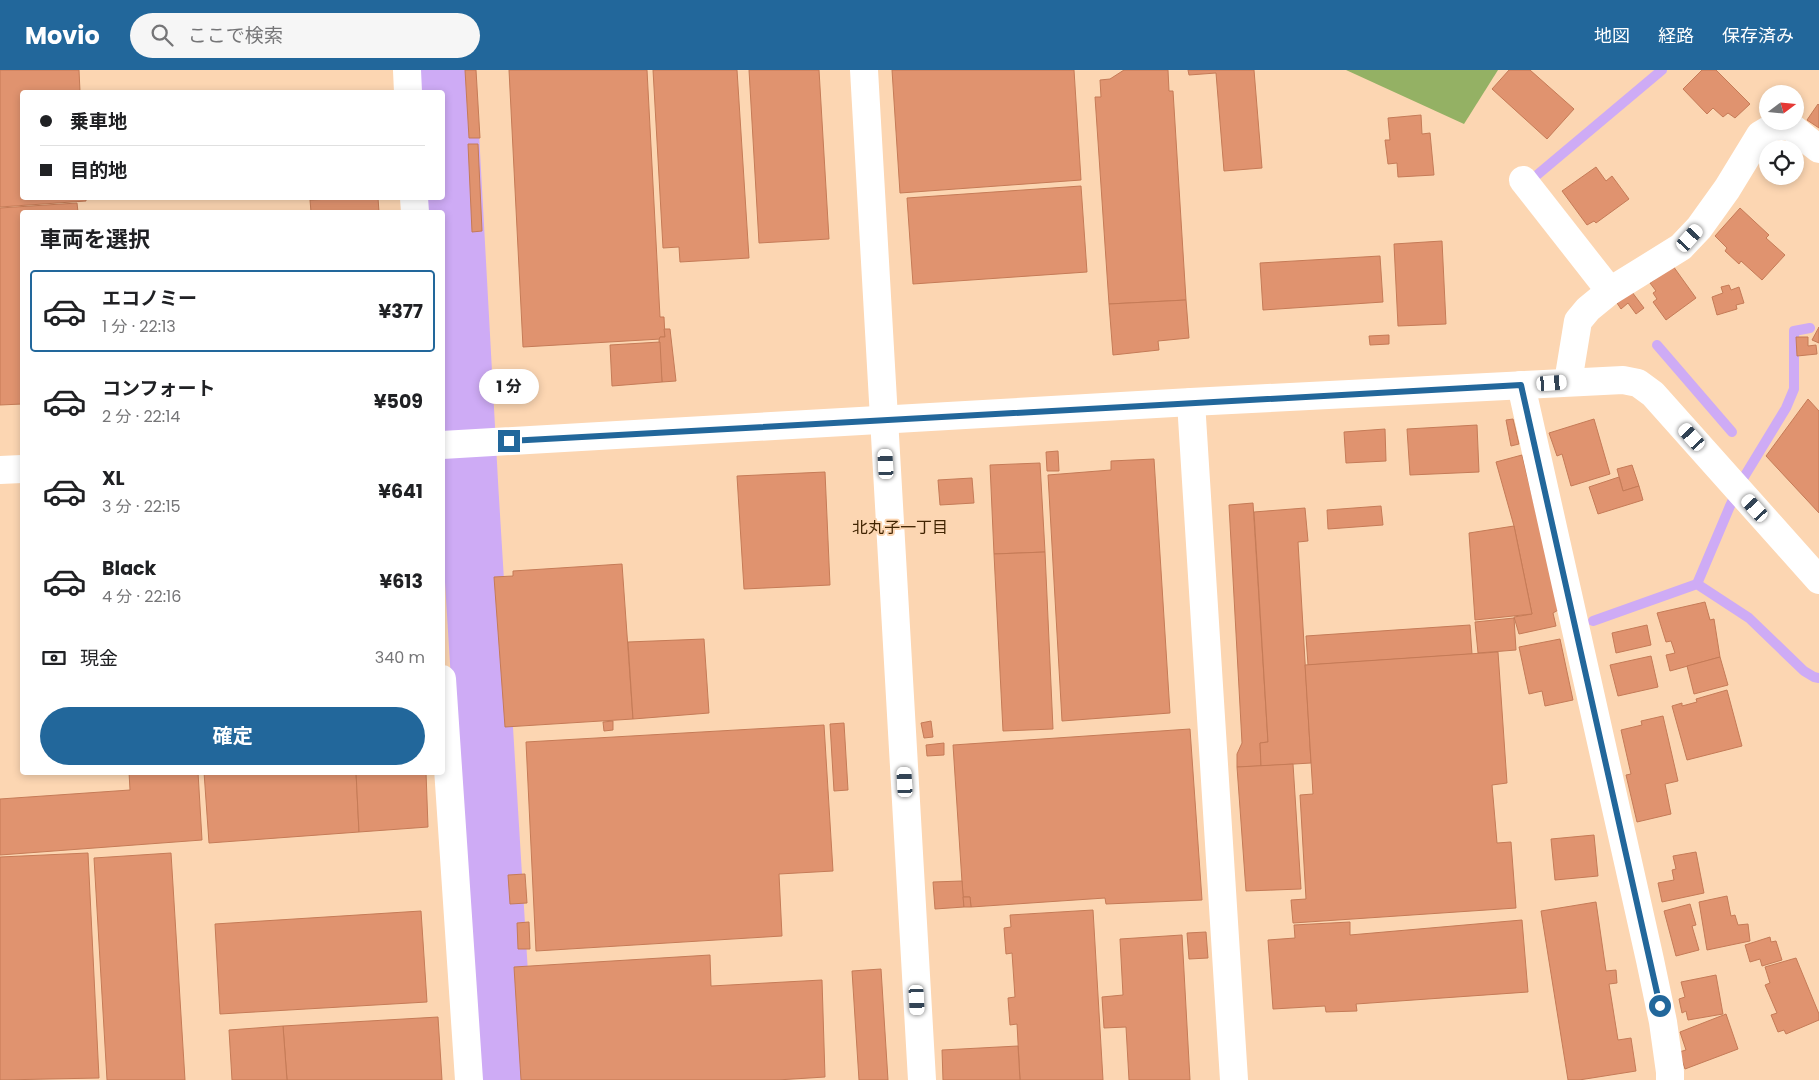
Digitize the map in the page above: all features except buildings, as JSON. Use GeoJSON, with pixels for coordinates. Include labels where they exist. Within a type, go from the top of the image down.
{"type":"FeatureCollection","features":[{"type":"Feature","properties":{"kind":"street"},"geometry":{"type":"LineString","coordinates":[[407,70],[408,90]]}},
{"type":"Feature","properties":{"kind":"street"},"geometry":{"type":"LineString","coordinates":[[864,70],[922,1080]]}},
{"type":"Feature","properties":{"kind":"street"},"geometry":{"type":"LineString","coordinates":[[1568,382],[1578,321],[1588,309],[1610,291],[1682,247],[1699,228],[1727,189],[1760,135],[1774,126],[1790,126],[1819,149]]}},
{"type":"Feature","properties":{"kind":"street"},"geometry":{"type":"LineString","coordinates":[[1522,180],[1610,291]]}},
{"type":"Feature","properties":{"kind":"street"},"geometry":{"type":"LineString","coordinates":[[445,445],[1191,402],[1623,380],[1638,383],[1653,394],[1819,580]]}},
{"type":"Feature","properties":{"kind":"street"},"geometry":{"type":"LineString","coordinates":[[1521,385],[1650,960],[1663,1022],[1670,1080]]}},
{"type":"Feature","properties":{"kind":"street"},"geometry":{"type":"LineString","coordinates":[[1191,402],[1234,1080]]}},
{"type":"Feature","properties":{"kind":"street"},"geometry":{"type":"LineString","coordinates":[[0,470],[20,469]]}},
{"type":"Feature","properties":{"kind":"street"},"geometry":{"type":"LineString","coordinates":[[445,724],[469,1080]]}},
{"type":"Feature","properties":{"kind":"green space"},"geometry":{"type":"Polygon","coordinates":[[[1346,70],[1498,70],[1464,124],[1346,70]]]}},
{"type":"Feature","properties":{"kind":"waterway"},"geometry":{"type":"LineString","coordinates":[[446,70],[469,491],[505,1080]]}},
{"type":"Feature","properties":{"kind":"waterway"},"geometry":{"type":"LineString","coordinates":[[1537,175],[1662,70]]}},
{"type":"Feature","properties":{"kind":"waterway"},"geometry":{"type":"LineString","coordinates":[[1697,584],[1744,477],[1786,408],[1794,389],[1794,331],[1810,328]]}},
{"type":"Feature","properties":{"kind":"waterway"},"geometry":{"type":"LineString","coordinates":[[1657,345],[1732,432]]}},
{"type":"Feature","properties":{"kind":"waterway"},"geometry":{"type":"LineString","coordinates":[[1593,621],[1697,584],[1749,618],[1804,671],[1819,678]]}},
{"type":"Feature","properties":{"kind":"district","name":"北丸子一丁目"},"geometry":{"type":"Point","coordinates":[900,527]}},
{"type":"Feature","properties":{"kind":"route"},"geometry":{"type":"LineString","coordinates":[[509,441],[1521,385],[1660,1006]]}}]}
